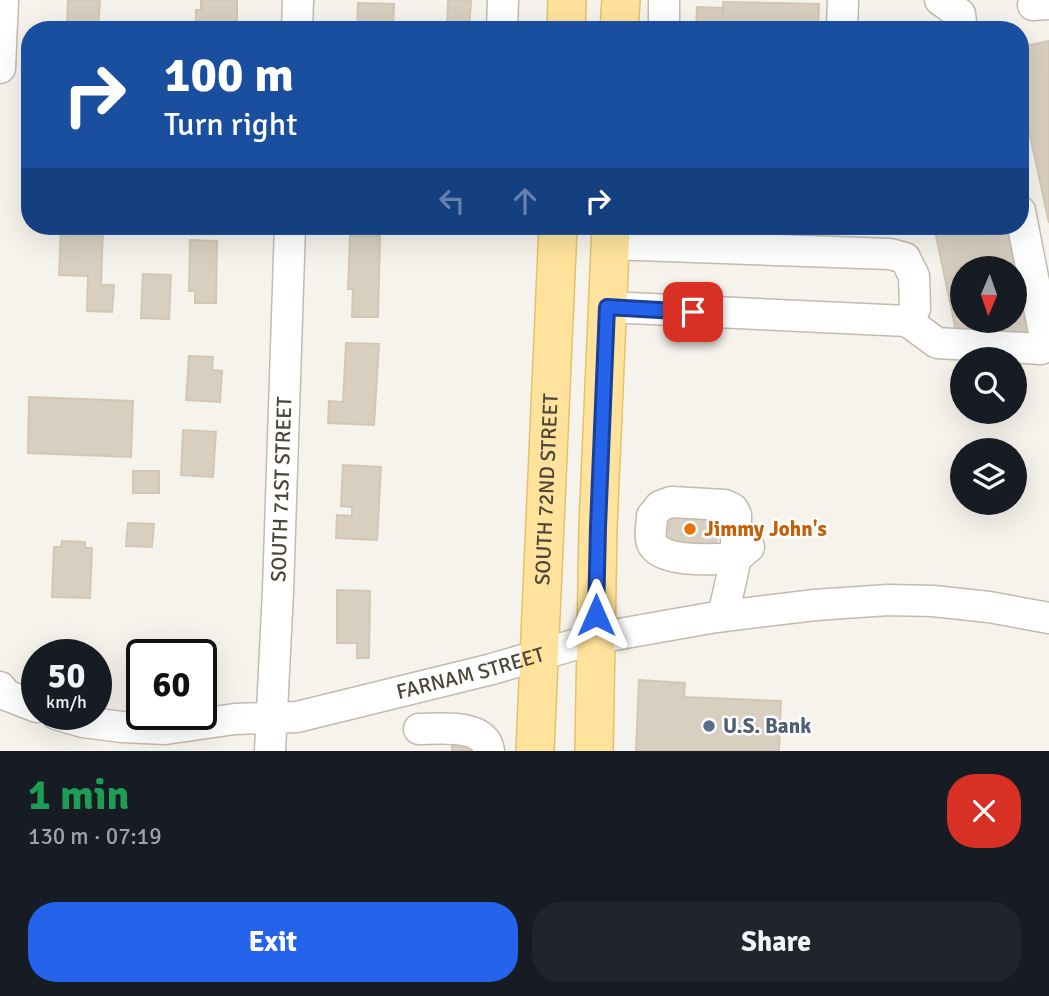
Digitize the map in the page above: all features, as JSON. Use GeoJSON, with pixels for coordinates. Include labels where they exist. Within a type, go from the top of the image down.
{"type":"FeatureCollection","features":[{"type":"Feature","properties":{"kind":"main road"},"geometry":{"type":"LineString","coordinates":[[566,21],[567,0]]}},
{"type":"Feature","properties":{"kind":"main road"},"geometry":{"type":"LineString","coordinates":[[620,21],[621,0]]}},
{"type":"Feature","properties":{"kind":"main road","name":"SOUTH 72ND STREET"},"geometry":{"type":"LineString","coordinates":[[535,751],[558,235]]}},
{"type":"Feature","properties":{"kind":"main road"},"geometry":{"type":"LineString","coordinates":[[594,751],[598,527],[611,235]]}},
{"type":"Feature","properties":{"kind":"street"},"geometry":{"type":"LineString","coordinates":[[0,68],[3,0]]}},
{"type":"Feature","properties":{"kind":"street"},"geometry":{"type":"LineString","coordinates":[[297,21],[298,0]]}},
{"type":"Feature","properties":{"kind":"street"},"geometry":{"type":"LineString","coordinates":[[502,21],[503,0]]}},
{"type":"Feature","properties":{"kind":"street"},"geometry":{"type":"LineString","coordinates":[[664,0],[664,21]]}},
{"type":"Feature","properties":{"kind":"street"},"geometry":{"type":"LineString","coordinates":[[842,21],[843,0]]}},
{"type":"Feature","properties":{"kind":"street"},"geometry":{"type":"LineString","coordinates":[[940,0],[960,14],[961,21]]}},
{"type":"Feature","properties":{"kind":"street","name":"SOUTH 71ST STREET"},"geometry":{"type":"LineString","coordinates":[[270,751],[290,235]]}},
{"type":"Feature","properties":{"kind":"street"},"geometry":{"type":"LineString","coordinates":[[611,235],[890,254],[905,258],[914,276],[915,309],[907,321]]}},
{"type":"Feature","properties":{"kind":"street"},"geometry":{"type":"LineString","coordinates":[[607,307],[907,321],[937,343],[1041,349],[1044,333],[1025,235]]}},
{"type":"Feature","properties":{"kind":"street"},"geometry":{"type":"LineString","coordinates":[[723,616],[736,558],[736,515],[733,509],[725,505],[671,502],[660,506],[652,516],[651,541],[656,548],[675,558],[736,558],[750,546],[751,509]]}},
{"type":"Feature","properties":{"kind":"street","name":"FARNAM STREET"},"geometry":{"type":"LineString","coordinates":[[112,726],[165,729],[235,719],[297,717],[539,656],[597,638],[723,616],[815,605],[898,600],[933,601],[1049,618]]}},
{"type":"Feature","properties":{"kind":"street"},"geometry":{"type":"LineString","coordinates":[[0,688],[6,695],[21,701]]}},
{"type":"Feature","properties":{"kind":"street"},"geometry":{"type":"LineString","coordinates":[[419,729],[458,729],[479,734],[489,751]]}},
{"type":"Feature","properties":{"kind":"building"},"geometry":{"type":"Polygon","coordinates":[[[68,0],[100,0],[99,21],[67,21],[68,0]]]}},
{"type":"Feature","properties":{"kind":"building"},"geometry":{"type":"Polygon","coordinates":[[[201,0],[237,0],[237,21],[196,21],[196,10],[201,10],[201,0]]]}},
{"type":"Feature","properties":{"kind":"building"},"geometry":{"type":"Polygon","coordinates":[[[448,0],[471,0],[470,21],[447,21],[448,0]]]}},
{"type":"Feature","properties":{"kind":"building"},"geometry":{"type":"Polygon","coordinates":[[[723,2],[819,4],[818,21],[722,21],[723,2]]]}},
{"type":"Feature","properties":{"kind":"building"},"geometry":{"type":"Polygon","coordinates":[[[358,3],[394,4],[393,21],[357,21],[358,3]]]}},
{"type":"Feature","properties":{"kind":"building"},"geometry":{"type":"Polygon","coordinates":[[[697,7],[723,8],[722,21],[696,21],[697,7]]]}},
{"type":"Feature","properties":{"kind":"building"},"geometry":{"type":"Polygon","coordinates":[[[1049,41],[1049,223],[1029,131],[1029,45],[1049,41]]]}},
{"type":"Feature","properties":{"kind":"building"},"geometry":{"type":"Polygon","coordinates":[[[61,235],[103,235],[101,285],[114,285],[112,312],[87,311],[88,276],[59,275],[61,235]]]}},
{"type":"Feature","properties":{"kind":"building"},"geometry":{"type":"Polygon","coordinates":[[[936,235],[1013,235],[1017,256],[950,256],[950,303],[936,235]]]}},
{"type":"Feature","properties":{"kind":"building"},"geometry":{"type":"Polygon","coordinates":[[[350,236],[380,236],[378,317],[352,317],[353,289],[348,289],[350,236]]]}},
{"type":"Feature","properties":{"kind":"building"},"geometry":{"type":"Polygon","coordinates":[[[190,240],[217,241],[216,303],[195,303],[195,291],[189,291],[190,240]]]}},
{"type":"Feature","properties":{"kind":"building"},"geometry":{"type":"Polygon","coordinates":[[[143,274],[171,275],[169,319],[141,318],[143,274]]]}},
{"type":"Feature","properties":{"kind":"building"},"geometry":{"type":"Polygon","coordinates":[[[1027,313],[1031,335],[957,336],[956,333],[1027,333],[1027,313]]]}},
{"type":"Feature","properties":{"kind":"building"},"geometry":{"type":"Polygon","coordinates":[[[346,343],[379,344],[374,425],[328,423],[329,401],[343,402],[346,343]]]}},
{"type":"Feature","properties":{"kind":"building"},"geometry":{"type":"Polygon","coordinates":[[[189,356],[213,357],[212,370],[222,371],[220,402],[186,400],[189,356]]]}},
{"type":"Feature","properties":{"kind":"building"},"geometry":{"type":"Polygon","coordinates":[[[29,397],[133,401],[131,457],[28,453],[29,397]]]}},
{"type":"Feature","properties":{"kind":"building"},"geometry":{"type":"Polygon","coordinates":[[[183,430],[216,432],[213,477],[181,475],[183,430]]]}},
{"type":"Feature","properties":{"kind":"building"},"geometry":{"type":"Polygon","coordinates":[[[343,465],[381,467],[377,540],[336,538],[337,515],[352,516],[352,507],[341,506],[343,465]]]}},
{"type":"Feature","properties":{"kind":"building"},"geometry":{"type":"Polygon","coordinates":[[[133,471],[159,471],[159,493],[133,493],[133,471]]]}},
{"type":"Feature","properties":{"kind":"building","name":"Jimmy John's"},"geometry":{"type":"Polygon","coordinates":[[[663,510],[718,513],[716,548],[662,545],[663,510]]]}},
{"type":"Feature","properties":{"kind":"building"},"geometry":{"type":"Polygon","coordinates":[[[128,523],[154,524],[152,547],[126,546],[128,523]]]}},
{"type":"Feature","properties":{"kind":"building"},"geometry":{"type":"Polygon","coordinates":[[[62,541],[85,542],[85,548],[92,548],[90,598],[52,597],[54,547],[61,547],[62,541]]]}},
{"type":"Feature","properties":{"kind":"building"},"geometry":{"type":"Polygon","coordinates":[[[337,590],[370,591],[369,658],[357,658],[357,643],[337,643],[337,590]]]}},
{"type":"Feature","properties":{"kind":"building","name":"U.S. Bank"},"geometry":{"type":"Polygon","coordinates":[[[639,680],[685,683],[684,697],[781,701],[779,751],[636,751],[639,680]]]}},
{"type":"Feature","properties":{"kind":"building"},"geometry":{"type":"Polygon","coordinates":[[[452,746],[477,747],[477,751],[452,751],[452,746]]]}},
{"type":"Feature","properties":{"kind":"place","name":"Jimmy John's"},"geometry":{"type":"Point","coordinates":[690,529]}},
{"type":"Feature","properties":{"kind":"place","name":"U.S. Bank"},"geometry":{"type":"Point","coordinates":[709,726]}},
{"type":"Feature","properties":{"kind":"route"},"geometry":{"type":"LineString","coordinates":[[596,615],[607,307],[693,312]]}}]}
